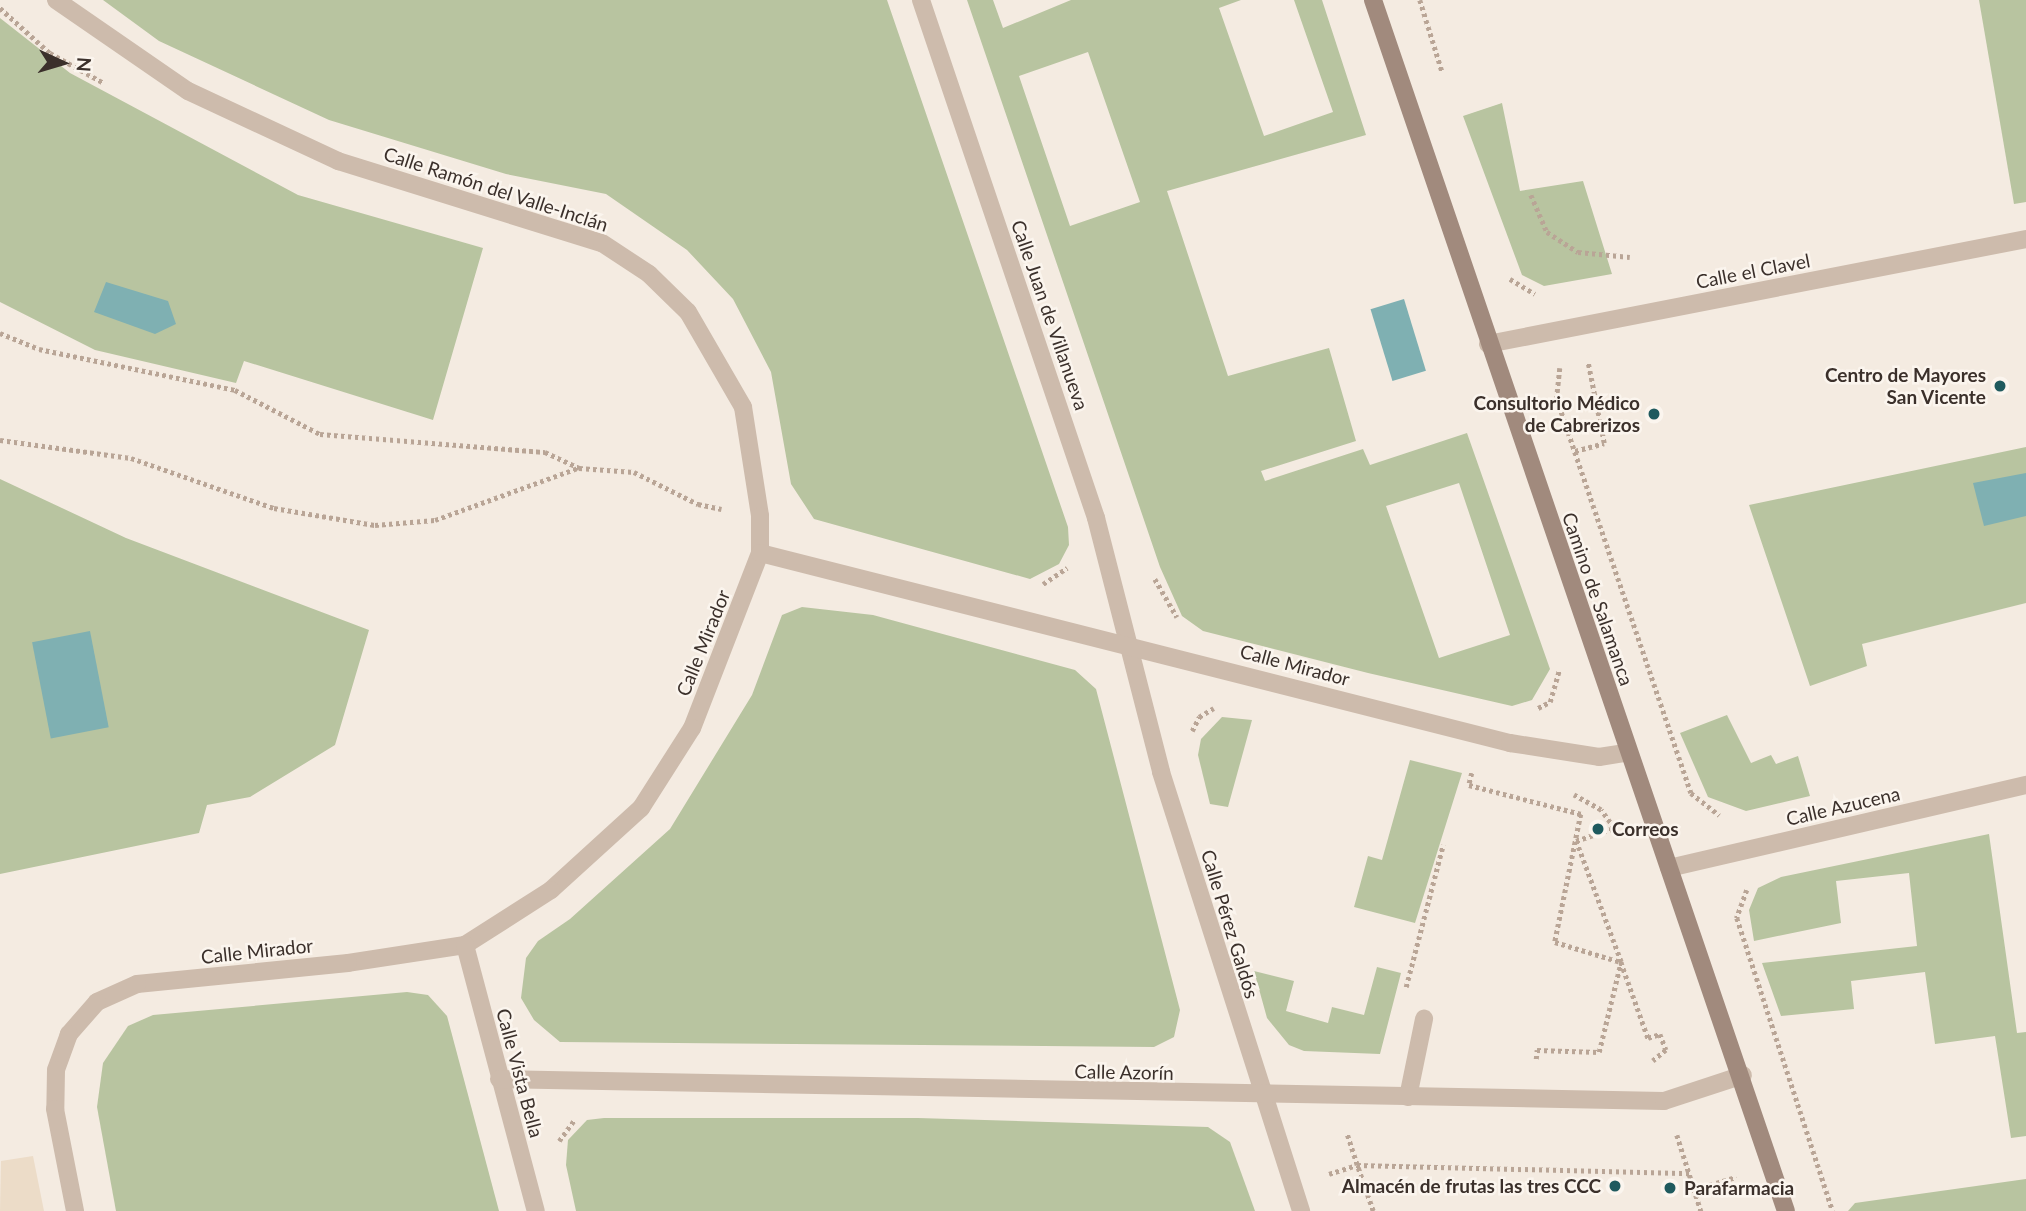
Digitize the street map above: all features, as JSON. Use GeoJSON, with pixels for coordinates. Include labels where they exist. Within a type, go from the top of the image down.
{"type":"FeatureCollection","features":[{"type":"Feature","properties":{"kind":"street","name":"Calle Ramón del Valle-Inclán"},"geometry":{"type":"LineString","coordinates":[[56,0],[188,91],[338,161],[602,243],[649,274],[688,312],[743,407],[760,516],[760,553]]}},
{"type":"Feature","properties":{"kind":"street","name":"Calle Juan de Villanueva"},"geometry":{"type":"LineString","coordinates":[[921,0],[1096,519],[1132,645]]}},
{"type":"Feature","properties":{"kind":"street","name":"Camino de Salamanca"},"geometry":{"type":"LineString","coordinates":[[1373,0],[1488,344],[1743,1075],[1786,1211]]}},
{"type":"Feature","properties":{"kind":"street","name":"Calle el Clavel"},"geometry":{"type":"LineString","coordinates":[[1488,344],[2026,239]]}},
{"type":"Feature","properties":{"kind":"street","name":"Calle Mirador"},"geometry":{"type":"LineString","coordinates":[[75,1211],[55,1109],[56,1070],[69,1034],[97,1002],[137,984],[348,963],[464,945],[551,890],[641,808],[692,728],[760,553],[1132,645],[1510,743],[1598,757],[1629,752]]}},
{"type":"Feature","properties":{"kind":"street","name":"Calle Pérez Galdós"},"geometry":{"type":"LineString","coordinates":[[1132,645],[1161,772],[1262,1097],[1301,1211]]}},
{"type":"Feature","properties":{"kind":"street","name":"Calle Azucena"},"geometry":{"type":"LineString","coordinates":[[1669,868],[2026,785]]}},
{"type":"Feature","properties":{"kind":"street","name":"Calle Vista Bella"},"geometry":{"type":"LineString","coordinates":[[464,945],[536,1211]]}},
{"type":"Feature","properties":{"kind":"street"},"geometry":{"type":"LineString","coordinates":[[1408,1097],[1424,1019]]}},
{"type":"Feature","properties":{"kind":"street","name":"Calle Azorín"},"geometry":{"type":"LineString","coordinates":[[499,1079],[1262,1097],[1664,1101],[1743,1075]]}},
{"type":"Feature","properties":{"kind":"path"},"geometry":{"type":"LineString","coordinates":[[1420,0],[1443,75]]}},
{"type":"Feature","properties":{"kind":"path"},"geometry":{"type":"LineString","coordinates":[[0,8],[50,53],[106,85]]}},
{"type":"Feature","properties":{"kind":"path"},"geometry":{"type":"LineString","coordinates":[[1531,195],[1546,232],[1578,251],[1630,257]]}},
{"type":"Feature","properties":{"kind":"path"},"geometry":{"type":"LineString","coordinates":[[1506,266],[1521,289],[1546,294]]}},
{"type":"Feature","properties":{"kind":"path"},"geometry":{"type":"LineString","coordinates":[[0,333],[39,349],[235,390],[320,434],[545,452],[579,468],[634,472],[698,504],[760,516]]}},
{"type":"Feature","properties":{"kind":"path"},"geometry":{"type":"LineString","coordinates":[[1566,363],[1554,386],[1691,793],[1708,811],[1728,819]]}},
{"type":"Feature","properties":{"kind":"path"},"geometry":{"type":"LineString","coordinates":[[0,440],[131,458],[274,508],[375,525],[435,520],[579,468]]}},
{"type":"Feature","properties":{"kind":"path"},"geometry":{"type":"LineString","coordinates":[[1575,452],[1604,443]]}},
{"type":"Feature","properties":{"kind":"path"},"geometry":{"type":"LineString","coordinates":[[719,495],[720,519]]}},
{"type":"Feature","properties":{"kind":"path"},"geometry":{"type":"LineString","coordinates":[[1032,587],[1067,569],[1072,558]]}},
{"type":"Feature","properties":{"kind":"path"},"geometry":{"type":"LineString","coordinates":[[1152,570],[1160,596],[1180,621]]}},
{"type":"Feature","properties":{"kind":"path"},"geometry":{"type":"LineString","coordinates":[[1527,714],[1550,702]]}},
{"type":"Feature","properties":{"kind":"path"},"geometry":{"type":"LineString","coordinates":[[1188,739],[1199,717],[1218,705]]}},
{"type":"Feature","properties":{"kind":"path"},"geometry":{"type":"LineString","coordinates":[[1460,765],[1486,772]]}},
{"type":"Feature","properties":{"kind":"path"},"geometry":{"type":"LineString","coordinates":[[1473,768],[1469,785],[1581,814],[1555,942],[1622,962]]}},
{"type":"Feature","properties":{"kind":"path"},"geometry":{"type":"LineString","coordinates":[[1567,793],[1601,810],[1614,828],[1576,841]]}},
{"type":"Feature","properties":{"kind":"path"},"geometry":{"type":"LineString","coordinates":[[1576,841],[1648,1038],[1660,1034],[1666,1050],[1649,1063]]}},
{"type":"Feature","properties":{"kind":"path"},"geometry":{"type":"LineString","coordinates":[[1403,998],[1443,845]]}},
{"type":"Feature","properties":{"kind":"path"},"geometry":{"type":"LineString","coordinates":[[1750,880],[1737,918],[1833,1211]]}},
{"type":"Feature","properties":{"kind":"path"},"geometry":{"type":"LineString","coordinates":[[1522,1065],[1536,1066],[1537,1050],[1599,1052],[1622,962]]}},
{"type":"Feature","properties":{"kind":"path"},"geometry":{"type":"LineString","coordinates":[[1373,1211],[1357,1165],[1691,1173]]}},
{"type":"Feature","properties":{"kind":"path"},"geometry":{"type":"LineString","coordinates":[[1696,1189],[1701,1211]]}},
{"type":"Feature","properties":{"kind":"green space"},"geometry":{"type":"Polygon","coordinates":[[[103,0],[887,0],[1068,527],[1069,545],[1059,564],[1030,579],[814,519],[791,484],[771,372],[733,299],[687,250],[606,194],[506,174],[329,120],[159,41],[103,0]]]}},
{"type":"Feature","properties":{"kind":"green space"},"geometry":{"type":"Polygon","coordinates":[[[967,0],[993,0],[1003,28],[1071,0],[1241,0],[1219,8],[1264,136],[1333,112],[1294,0],[1322,0],[1366,135],[1167,191],[1228,376],[1329,348],[1356,441],[1261,471],[1265,481],[1363,449],[1370,465],[1467,433],[1550,669],[1532,700],[1512,706],[1203,631],[1182,616],[1160,567],[967,0]],[[1088,52],[1019,76],[1070,226],[1140,202],[1088,52]],[[1459,483],[1386,506],[1439,658],[1510,635],[1459,483]]]}},
{"type":"Feature","properties":{"kind":"green space"},"geometry":{"type":"Polygon","coordinates":[[[1979,0],[2026,0],[2026,202],[2014,204],[1979,0]]]}},
{"type":"Feature","properties":{"kind":"green space"},"geometry":{"type":"Polygon","coordinates":[[[0,18],[70,73],[298,195],[483,248],[433,420],[244,361],[236,383],[95,350],[0,302],[0,18]]]}},
{"type":"Feature","properties":{"kind":"green space"},"geometry":{"type":"Polygon","coordinates":[[[1502,103],[1520,191],[1583,181],[1612,274],[1544,286],[1522,275],[1463,116],[1502,103]]]}},
{"type":"Feature","properties":{"kind":"green space"},"geometry":{"type":"Polygon","coordinates":[[[2026,447],[2026,603],[1862,644],[1867,666],[1810,686],[1749,505],[2026,447]]]}},
{"type":"Feature","properties":{"kind":"green space"},"geometry":{"type":"Polygon","coordinates":[[[0,479],[126,538],[369,630],[335,745],[250,797],[207,805],[199,833],[0,874],[0,479]]]}},
{"type":"Feature","properties":{"kind":"green space"},"geometry":{"type":"Polygon","coordinates":[[[802,607],[873,615],[1075,670],[1096,689],[1180,1010],[1174,1037],[1154,1047],[560,1042],[534,1020],[521,998],[526,958],[538,941],[570,919],[670,829],[752,695],[782,615],[802,607]]]}},
{"type":"Feature","properties":{"kind":"green space"},"geometry":{"type":"Polygon","coordinates":[[[1727,715],[1751,763],[1771,755],[1776,764],[1798,756],[1810,796],[1746,811],[1708,797],[1680,733],[1727,715]]]}},
{"type":"Feature","properties":{"kind":"green space"},"geometry":{"type":"Polygon","coordinates":[[[1222,717],[1252,720],[1228,807],[1210,804],[1198,755],[1201,739],[1222,717]]]}},
{"type":"Feature","properties":{"kind":"green space"},"geometry":{"type":"Polygon","coordinates":[[[1410,760],[1462,773],[1415,923],[1354,907],[1368,856],[1382,860],[1410,760]]]}},
{"type":"Feature","properties":{"kind":"green space"},"geometry":{"type":"Polygon","coordinates":[[[1989,834],[2017,1033],[2026,1032],[2026,1136],[2011,1138],[1995,1036],[1935,1044],[1925,972],[1851,981],[1854,1009],[1781,1016],[1762,963],[1917,946],[1909,873],[1836,881],[1841,923],[1754,941],[1749,910],[1758,888],[1781,877],[1989,834]]]}},
{"type":"Feature","properties":{"kind":"green space"},"geometry":{"type":"Polygon","coordinates":[[[1377,967],[1401,973],[1380,1054],[1304,1051],[1289,1045],[1267,1018],[1254,971],[1294,981],[1286,1011],[1328,1023],[1332,1007],[1364,1015],[1377,967]]]}},
{"type":"Feature","properties":{"kind":"green space"},"geometry":{"type":"Polygon","coordinates":[[[407,992],[428,995],[447,1016],[499,1211],[116,1211],[97,1107],[103,1063],[128,1026],[153,1015],[407,992]]]}},
{"type":"Feature","properties":{"kind":"green space"},"geometry":{"type":"Polygon","coordinates":[[[918,1118],[1208,1127],[1230,1142],[1255,1211],[576,1211],[566,1165],[568,1140],[587,1120],[918,1118]]]}},
{"type":"Feature","properties":{"kind":"green space"},"geometry":{"type":"Polygon","coordinates":[[[2026,1179],[2026,1211],[1848,1211],[1855,1203],[2026,1179]]]}},
{"type":"Feature","properties":{"kind":"shaded area"},"geometry":{"type":"Polygon","coordinates":[[[33,1156],[44,1211],[0,1211],[1,1161],[33,1156]]]}},
{"type":"Feature","properties":{"kind":"water"},"geometry":{"type":"Polygon","coordinates":[[[106,282],[168,301],[176,324],[155,334],[94,312],[106,282]]]}},
{"type":"Feature","properties":{"kind":"water"},"geometry":{"type":"Polygon","coordinates":[[[1404,299],[1426,371],[1392,381],[1371,309],[1404,299]]]}},
{"type":"Feature","properties":{"kind":"water"},"geometry":{"type":"Polygon","coordinates":[[[2026,473],[2026,516],[1984,526],[1973,483],[2026,473]]]}},
{"type":"Feature","properties":{"kind":"water"},"geometry":{"type":"Polygon","coordinates":[[[90,631],[109,727],[51,738],[32,642],[90,631]]]}},
{"type":"Feature","properties":{"kind":"place","name":"Centro de Mayores San Vicente"},"geometry":{"type":"Point","coordinates":[2000,386]}},
{"type":"Feature","properties":{"kind":"place","name":"Consultorio Médico de Cabrerizos"},"geometry":{"type":"Point","coordinates":[1654,414]}},
{"type":"Feature","properties":{"kind":"place","name":"Correos"},"geometry":{"type":"Point","coordinates":[1598,829]}},
{"type":"Feature","properties":{"kind":"place","name":"Almacén de frutas las tres CCC"},"geometry":{"type":"Point","coordinates":[1615,1186]}},
{"type":"Feature","properties":{"kind":"place","name":"Parafarmacia"},"geometry":{"type":"Point","coordinates":[1670,1188]}}]}
